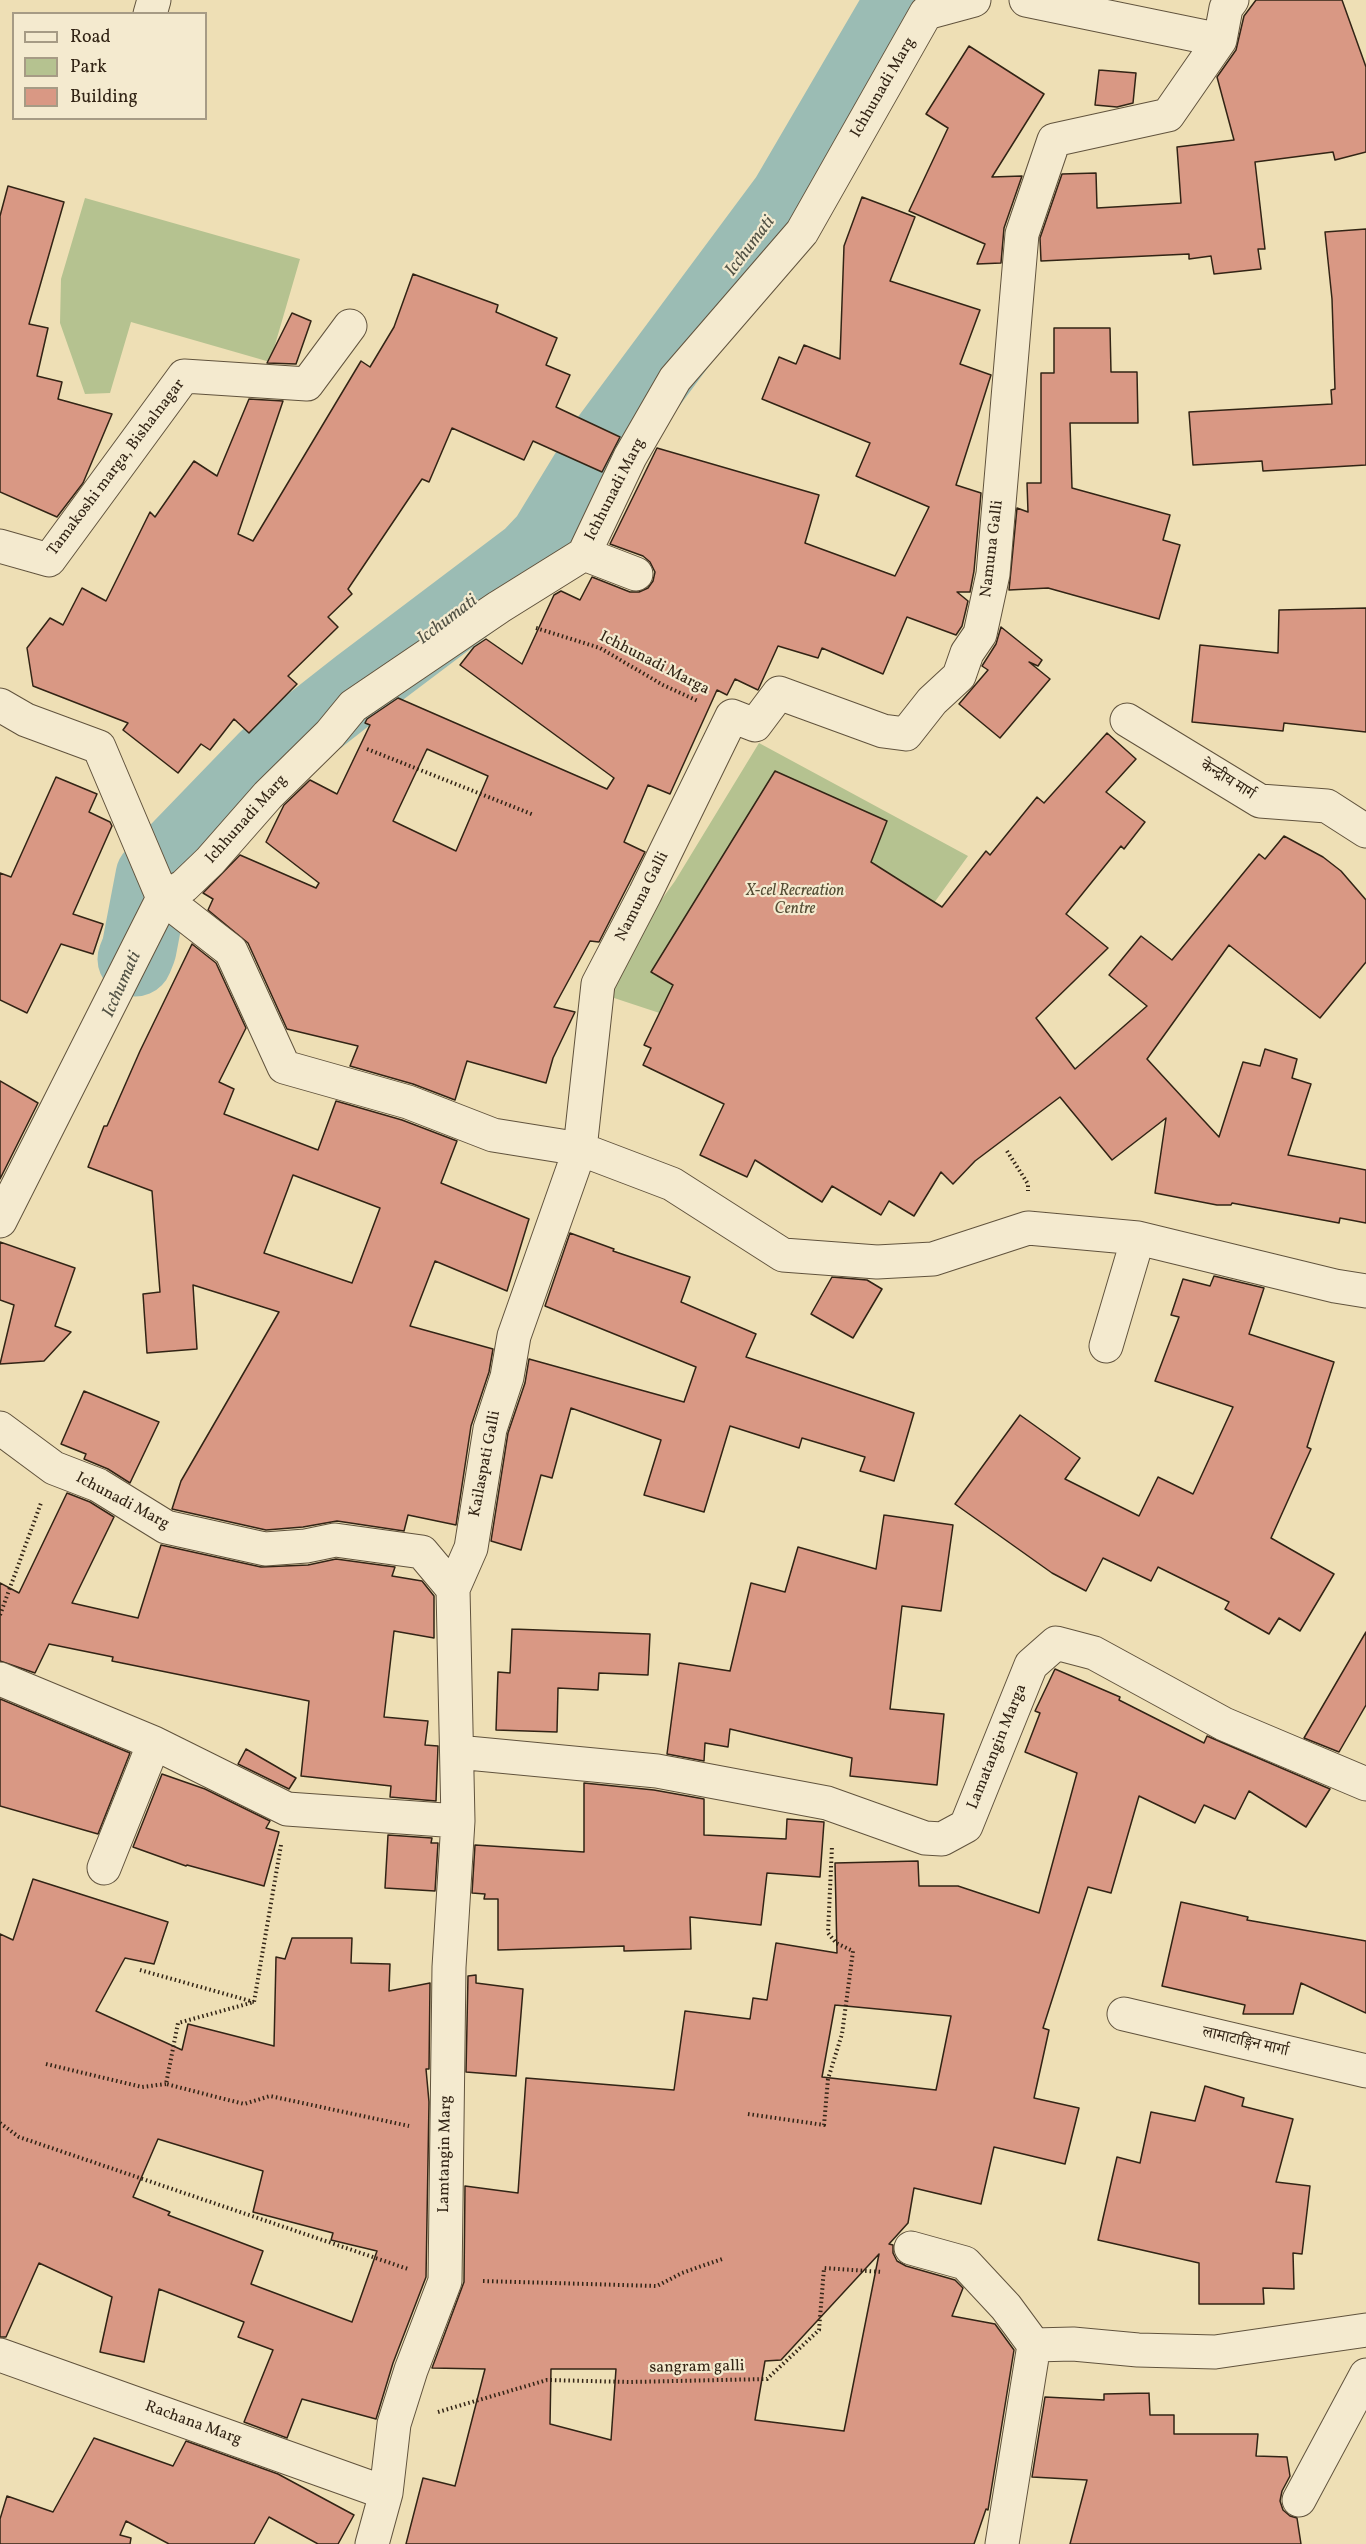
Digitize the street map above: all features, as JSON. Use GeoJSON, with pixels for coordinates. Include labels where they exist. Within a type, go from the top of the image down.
{"type":"FeatureCollection","features":[{"type":"Feature","properties":{"kind":"street","name":"Ichhunadi Marg"},"geometry":{"type":"LineString","coordinates":[[163,898],[184,886],[210,861],[268,795],[330,734],[353,706],[499,607],[584,554],[630,457],[675,379],[802,232],[926,13],[974,0]]}},
{"type":"Feature","properties":{"kind":"street"},"geometry":{"type":"LineString","coordinates":[[1026,0],[1220,40],[1226,8],[1232,0]]}},
{"type":"Feature","properties":{"kind":"street","name":"Namuna Galli"},"geometry":{"type":"LineString","coordinates":[[580,1149],[598,984],[732,716],[755,725],[779,693],[883,731],[906,734],[932,701],[959,676],[967,653],[980,634],[993,574],[1022,234],[1054,140],[1168,114],[1220,40]]}},
{"type":"Feature","properties":{"kind":"street","name":"Tamakoshi marga, Bishalnagar"},"geometry":{"type":"LineString","coordinates":[[0,546],[49,560],[184,375],[307,384],[350,326]]}},
{"type":"Feature","properties":{"kind":"street"},"geometry":{"type":"LineString","coordinates":[[584,554],[636,574]]}},
{"type":"Feature","properties":{"kind":"street"},"geometry":{"type":"LineString","coordinates":[[0,705],[26,720],[99,747],[163,898],[231,951],[284,1067],[408,1102],[493,1135],[580,1149],[672,1184],[783,1256],[877,1262],[933,1259],[1028,1228],[1138,1238],[1335,1286],[1366,1291]]}},
{"type":"Feature","properties":{"kind":"street","name":"केन्द्रीय मार्ग"},"geometry":{"type":"LineString","coordinates":[[1127,720],[1260,801],[1327,806],[1366,831]]}},
{"type":"Feature","properties":{"kind":"street"},"geometry":{"type":"LineString","coordinates":[[0,1221],[163,898]]}},
{"type":"Feature","properties":{"kind":"street","name":"Kailaspati Galli"},"geometry":{"type":"LineString","coordinates":[[457,1752],[453,1589],[471,1548],[490,1429],[507,1377],[514,1335],[580,1149]]}},
{"type":"Feature","properties":{"kind":"street"},"geometry":{"type":"LineString","coordinates":[[1106,1346],[1138,1238]]}},
{"type":"Feature","properties":{"kind":"street","name":"Ichunadi Marg"},"geometry":{"type":"LineString","coordinates":[[0,1428],[54,1468],[98,1485],[166,1527],[266,1549],[306,1546],[335,1540],[422,1552],[453,1589]]}},
{"type":"Feature","properties":{"kind":"street","name":"Lamatangin Marga"},"geometry":{"type":"LineString","coordinates":[[457,1752],[657,1771],[827,1803],[925,1838],[942,1839],[966,1826],[1031,1665],[1056,1643],[1094,1653],[1224,1724],[1366,1784]]}},
{"type":"Feature","properties":{"kind":"street"},"geometry":{"type":"LineString","coordinates":[[0,1679],[154,1743],[287,1809],[458,1821]]}},
{"type":"Feature","properties":{"kind":"street"},"geometry":{"type":"LineString","coordinates":[[104,1868],[154,1743]]}},
{"type":"Feature","properties":{"kind":"street","name":"Lamtangin Marg"},"geometry":{"type":"LineString","coordinates":[[372,2544],[386,2493],[394,2424],[411,2370],[445,2281],[448,1966],[458,1821],[457,1752]]}},
{"type":"Feature","properties":{"kind":"street","name":"लामाटाङ्गिन मार्गा"},"geometry":{"type":"LineString","coordinates":[[1124,2014],[1366,2071]]}},
{"type":"Feature","properties":{"kind":"street"},"geometry":{"type":"LineString","coordinates":[[911,2248],[965,2263],[1006,2307],[1034,2345],[1002,2544]]}},
{"type":"Feature","properties":{"kind":"street"},"geometry":{"type":"LineString","coordinates":[[1034,2345],[1073,2344],[1138,2350],[1215,2352],[1366,2330]]}},
{"type":"Feature","properties":{"kind":"street","name":"Rachana Marg"},"geometry":{"type":"LineString","coordinates":[[0,2355],[386,2493]]}},
{"type":"Feature","properties":{"kind":"street"},"geometry":{"type":"LineString","coordinates":[[1299,2500],[1366,2375]]}},
{"type":"Feature","properties":{"kind":"path","name":"Ichhunadi Marga"},"geometry":{"type":"LineString","coordinates":[[499,607],[537,628],[600,648],[663,685],[732,716]]}},
{"type":"Feature","properties":{"kind":"path"},"geometry":{"type":"LineString","coordinates":[[330,734],[534,814]]}},
{"type":"Feature","properties":{"kind":"path"},"geometry":{"type":"LineString","coordinates":[[0,1615],[54,1468]]}},
{"type":"Feature","properties":{"kind":"path"},"geometry":{"type":"LineString","coordinates":[[748,2114],[824,2125],[828,2079],[842,2034],[854,1951],[836,1943],[828,1933],[834,1852],[827,1803]]}},
{"type":"Feature","properties":{"kind":"path"},"geometry":{"type":"LineString","coordinates":[[254,2002],[287,1809]]}},
{"type":"Feature","properties":{"kind":"path"},"geometry":{"type":"LineString","coordinates":[[140,1970],[254,2002]]}},
{"type":"Feature","properties":{"kind":"path"},"geometry":{"type":"LineString","coordinates":[[166,2084],[178,2023],[254,2002]]}},
{"type":"Feature","properties":{"kind":"path"},"geometry":{"type":"LineString","coordinates":[[46,2064],[142,2087],[166,2084],[244,2104],[270,2096],[447,2135]]}},
{"type":"Feature","properties":{"kind":"path"},"geometry":{"type":"LineString","coordinates":[[0,2123],[19,2137],[445,2281],[657,2286],[682,2273],[722,2259]]}},
{"type":"Feature","properties":{"kind":"path","name":"sangram galli"},"geometry":{"type":"LineString","coordinates":[[394,2424],[547,2380],[630,2382],[766,2379],[819,2330],[824,2268],[903,2273],[911,2248]]}},
{"type":"Feature","properties":{"kind":"green space"},"geometry":{"type":"Polygon","coordinates":[[[85,198],[300,259],[270,362],[131,322],[110,393],[85,394],[60,323],[61,279],[85,198]]]}},
{"type":"Feature","properties":{"kind":"green space","name":"X-cel Recreation Centre"},"geometry":{"type":"Polygon","coordinates":[[[759,743],[968,856],[865,998],[820,1066],[605,995],[633,939],[675,881],[759,743]]]}},
{"type":"Feature","properties":{"kind":"building"},"geometry":{"type":"Polygon","coordinates":[[[1256,0],[1342,0],[1366,67],[1366,152],[1335,160],[1333,152],[1255,162],[1265,249],[1258,249],[1261,269],[1214,274],[1211,256],[1189,259],[1189,254],[1041,261],[1040,238],[1062,174],[1096,173],[1097,208],[1181,203],[1177,147],[1234,140],[1217,77],[1236,50],[1244,16],[1256,0]]]}},
{"type":"Feature","properties":{"kind":"building"},"geometry":{"type":"Polygon","coordinates":[[[969,46],[1044,94],[992,177],[1022,176],[1004,228],[1001,263],[977,264],[985,244],[909,211],[948,128],[926,114],[969,46]]]}},
{"type":"Feature","properties":{"kind":"building"},"geometry":{"type":"Polygon","coordinates":[[[1099,70],[1136,73],[1133,103],[1117,107],[1095,105],[1099,70]]]}},
{"type":"Feature","properties":{"kind":"building"},"geometry":{"type":"Polygon","coordinates":[[[8,186],[64,202],[29,324],[48,328],[37,376],[62,382],[58,399],[112,414],[83,483],[57,517],[0,492],[0,216],[8,186]]]}},
{"type":"Feature","properties":{"kind":"building"},"geometry":{"type":"Polygon","coordinates":[[[862,197],[915,217],[890,281],[980,310],[960,364],[991,375],[956,485],[981,493],[974,571],[970,592],[957,592],[968,601],[962,626],[956,635],[907,617],[883,674],[822,648],[818,658],[778,646],[758,690],[735,679],[727,695],[717,690],[670,794],[648,785],[624,842],[645,852],[599,942],[590,941],[554,1007],[575,1012],[553,1058],[546,1083],[467,1061],[455,1100],[413,1084],[350,1066],[358,1046],[287,1029],[248,943],[208,910],[213,899],[203,893],[240,855],[316,888],[319,883],[266,842],[284,805],[310,780],[337,794],[370,725],[365,723],[367,719],[398,698],[607,789],[614,778],[460,665],[474,647],[486,639],[522,664],[554,595],[561,591],[580,600],[592,577],[630,592],[639,592],[648,588],[655,572],[650,562],[643,556],[610,544],[657,448],[819,495],[805,543],[895,576],[929,507],[856,476],[870,443],[762,399],[779,357],[796,364],[804,345],[840,359],[844,246],[862,197]],[[427,749],[393,821],[456,851],[488,776],[427,749]]]}},
{"type":"Feature","properties":{"kind":"building"},"geometry":{"type":"Polygon","coordinates":[[[1366,229],[1366,465],[1263,471],[1262,461],[1193,465],[1189,412],[1332,404],[1331,390],[1335,389],[1332,299],[1325,232],[1366,229]]]}},
{"type":"Feature","properties":{"kind":"building"},"geometry":{"type":"Polygon","coordinates":[[[413,274],[498,305],[496,312],[557,338],[546,365],[570,375],[556,407],[620,437],[602,472],[533,441],[524,460],[452,428],[429,482],[422,479],[348,589],[352,594],[328,617],[338,627],[288,676],[297,684],[249,733],[234,719],[210,750],[201,744],[178,773],[123,730],[128,723],[33,686],[27,648],[50,618],[63,625],[82,588],[106,601],[150,512],[155,517],[194,461],[217,476],[249,399],[283,401],[238,534],[253,541],[361,361],[370,367],[394,327],[413,274]]]}},
{"type":"Feature","properties":{"kind":"building"},"geometry":{"type":"Polygon","coordinates":[[[292,313],[311,321],[296,364],[267,363],[292,313]]]}},
{"type":"Feature","properties":{"kind":"building"},"geometry":{"type":"Polygon","coordinates":[[[1054,328],[1110,328],[1111,372],[1137,372],[1138,423],[1070,423],[1072,488],[1170,515],[1163,540],[1180,545],[1159,619],[1048,588],[1009,590],[1017,508],[1028,512],[1027,483],[1041,483],[1041,373],[1054,373],[1054,328]]]}},
{"type":"Feature","properties":{"kind":"building"},"geometry":{"type":"Polygon","coordinates":[[[1366,608],[1366,732],[1284,723],[1283,731],[1192,722],[1200,645],[1278,653],[1279,610],[1366,608]]]}},
{"type":"Feature","properties":{"kind":"building"},"geometry":{"type":"Polygon","coordinates":[[[1001,627],[1042,660],[1038,666],[1029,662],[1050,679],[1000,738],[959,704],[988,670],[982,666],[996,644],[1001,627]]]}},
{"type":"Feature","properties":{"kind":"building"},"geometry":{"type":"Polygon","coordinates":[[[1107,733],[1136,759],[1106,792],[1145,822],[1124,849],[1121,846],[1066,914],[1108,948],[1036,1018],[1075,1069],[1147,1006],[1109,975],[1141,936],[1172,960],[1259,854],[1265,859],[1284,836],[1323,857],[1341,871],[1366,900],[1366,962],[1320,1018],[1229,945],[1147,1059],[1219,1137],[1243,1062],[1260,1066],[1265,1049],[1297,1059],[1292,1078],[1311,1084],[1288,1155],[1366,1170],[1366,1223],[1340,1218],[1339,1223],[1232,1203],[1231,1205],[1217,1205],[1155,1193],[1166,1118],[1112,1160],[1060,1097],[975,1161],[953,1184],[941,1172],[914,1216],[889,1201],[881,1215],[832,1186],[822,1202],[755,1160],[747,1177],[700,1155],[724,1104],[643,1065],[651,1048],[644,1045],[673,985],[651,972],[775,771],[887,821],[871,862],[942,907],[986,851],[990,855],[1037,797],[1044,803],[1107,733]]]}},
{"type":"Feature","properties":{"kind":"building"},"geometry":{"type":"Polygon","coordinates":[[[56,777],[97,794],[89,812],[110,822],[112,826],[73,914],[103,924],[93,954],[61,944],[27,1013],[0,1000],[0,873],[11,877],[56,777]]]}},
{"type":"Feature","properties":{"kind":"building"},"geometry":{"type":"Polygon","coordinates":[[[192,944],[216,963],[246,1028],[219,1082],[234,1089],[224,1114],[318,1150],[336,1101],[402,1120],[457,1141],[441,1183],[529,1219],[507,1291],[435,1261],[410,1326],[493,1349],[489,1372],[471,1426],[456,1525],[408,1515],[404,1531],[337,1521],[266,1530],[172,1509],[181,1481],[279,1312],[193,1285],[197,1349],[147,1353],[143,1294],[160,1292],[152,1191],[88,1167],[104,1126],[107,1126],[140,1051],[192,944]],[[293,1175],[264,1253],[352,1283],[380,1208],[293,1175]]]}},
{"type":"Feature","properties":{"kind":"building"},"geometry":{"type":"Polygon","coordinates":[[[0,1081],[38,1103],[0,1179],[0,1081]]]}},
{"type":"Feature","properties":{"kind":"building"},"geometry":{"type":"Polygon","coordinates":[[[570,1233],[614,1249],[613,1251],[690,1277],[681,1302],[756,1334],[746,1357],[914,1413],[894,1481],[860,1471],[865,1457],[802,1438],[799,1448],[730,1426],[704,1512],[644,1495],[661,1440],[571,1408],[552,1478],[541,1475],[521,1550],[491,1541],[508,1433],[525,1383],[529,1359],[684,1402],[696,1367],[545,1306],[570,1233]]]}},
{"type":"Feature","properties":{"kind":"building"},"geometry":{"type":"Polygon","coordinates":[[[0,1242],[75,1268],[55,1326],[71,1332],[44,1361],[0,1364],[14,1305],[0,1300],[0,1242]]]}},
{"type":"Feature","properties":{"kind":"building"},"geometry":{"type":"Polygon","coordinates":[[[1214,1276],[1264,1288],[1249,1334],[1334,1362],[1307,1447],[1311,1449],[1271,1538],[1334,1574],[1300,1631],[1279,1618],[1269,1634],[1225,1609],[1229,1602],[1158,1567],[1151,1581],[1103,1558],[1086,1591],[1052,1573],[955,1504],[1020,1415],[1080,1458],[1065,1479],[1139,1516],[1158,1477],[1193,1494],[1233,1407],[1155,1381],[1179,1317],[1171,1315],[1183,1279],[1210,1286],[1214,1276]]]}},
{"type":"Feature","properties":{"kind":"building"},"geometry":{"type":"Polygon","coordinates":[[[832,1277],[867,1280],[882,1289],[853,1338],[811,1314],[832,1277]]]}},
{"type":"Feature","properties":{"kind":"building"},"geometry":{"type":"Polygon","coordinates":[[[84,1391],[159,1422],[130,1483],[108,1469],[84,1459],[86,1454],[61,1444],[84,1391]]]}},
{"type":"Feature","properties":{"kind":"building"},"geometry":{"type":"Polygon","coordinates":[[[67,1493],[90,1502],[114,1517],[72,1603],[138,1618],[161,1545],[261,1567],[308,1565],[336,1559],[395,1567],[392,1576],[422,1581],[434,1596],[434,1638],[394,1631],[384,1717],[428,1721],[425,1745],[438,1746],[436,1801],[390,1797],[391,1786],[301,1776],[309,1701],[112,1661],[113,1657],[49,1644],[35,1673],[0,1661],[0,1583],[19,1593],[67,1493]]]}},
{"type":"Feature","properties":{"kind":"building"},"geometry":{"type":"Polygon","coordinates":[[[884,1515],[953,1525],[941,1611],[902,1606],[890,1709],[944,1714],[937,1785],[850,1776],[852,1758],[730,1729],[728,1747],[705,1743],[704,1761],[667,1754],[679,1663],[730,1671],[751,1583],[785,1592],[798,1547],[876,1569],[884,1515]]]}},
{"type":"Feature","properties":{"kind":"building"},"geometry":{"type":"Polygon","coordinates":[[[512,1629],[650,1634],[648,1675],[599,1673],[598,1690],[558,1688],[557,1732],[496,1730],[498,1672],[510,1673],[512,1629]]]}},
{"type":"Feature","properties":{"kind":"building"},"geometry":{"type":"Polygon","coordinates":[[[1366,1632],[1366,1705],[1339,1752],[1304,1738],[1366,1632]]]}},
{"type":"Feature","properties":{"kind":"building"},"geometry":{"type":"Polygon","coordinates":[[[1055,1669],[1120,1697],[1119,1700],[1204,1743],[1207,1736],[1330,1789],[1306,1827],[1249,1791],[1235,1819],[1204,1805],[1195,1823],[1139,1796],[1111,1893],[1088,1887],[1043,2028],[1049,2030],[1034,2098],[1079,2108],[1065,2164],[994,2147],[981,2204],[914,2188],[908,2223],[889,2244],[893,2245],[893,2253],[897,2261],[906,2266],[955,2280],[963,2288],[952,2316],[995,2324],[1014,2350],[988,2510],[986,2509],[974,2544],[406,2544],[423,2478],[455,2486],[485,2369],[432,2368],[464,2282],[465,2186],[518,2193],[526,2078],[674,2090],[685,2011],[750,2019],[753,1998],[767,2000],[776,1943],[837,1953],[835,1863],[918,1861],[919,1886],[958,1886],[1039,1913],[1077,1773],[1025,1752],[1040,1713],[1035,1711],[1055,1669]],[[835,2005],[822,2077],[936,2090],[951,2016],[835,2005]],[[879,2254],[781,2360],[765,2361],[755,2420],[844,2431],[879,2254]],[[551,2369],[550,2424],[611,2440],[616,2369],[551,2369]]]}},
{"type":"Feature","properties":{"kind":"building"},"geometry":{"type":"Polygon","coordinates":[[[0,1699],[130,1753],[98,1834],[0,1806],[0,1699]]]}},
{"type":"Feature","properties":{"kind":"building"},"geometry":{"type":"Polygon","coordinates":[[[246,1749],[296,1778],[289,1789],[238,1764],[246,1749]]]}},
{"type":"Feature","properties":{"kind":"building"},"geometry":{"type":"Polygon","coordinates":[[[162,1774],[205,1789],[270,1821],[266,1828],[279,1832],[264,1886],[186,1866],[133,1847],[162,1774]]]}},
{"type":"Feature","properties":{"kind":"building"},"geometry":{"type":"Polygon","coordinates":[[[584,1783],[654,1790],[704,1799],[704,1835],[786,1839],[787,1819],[824,1822],[820,1877],[767,1873],[761,1925],[690,1917],[691,1949],[624,1951],[624,1946],[498,1950],[498,1899],[484,1899],[485,1894],[472,1893],[475,1845],[584,1852],[584,1783]]]}},
{"type":"Feature","properties":{"kind":"building"},"geometry":{"type":"Polygon","coordinates":[[[388,1835],[432,1838],[431,1843],[438,1843],[435,1891],[385,1888],[388,1835]]]}},
{"type":"Feature","properties":{"kind":"building"},"geometry":{"type":"Polygon","coordinates":[[[33,1879],[168,1922],[154,1964],[125,1958],[96,2011],[182,2050],[188,2024],[274,2046],[276,1957],[285,1959],[292,1938],[352,1938],[351,1963],[390,1964],[389,1991],[430,1983],[429,2069],[426,2069],[429,2102],[426,2277],[393,2363],[376,2419],[302,2399],[287,2438],[244,2422],[273,2350],[238,2337],[244,2322],[159,2289],[144,2362],[100,2352],[112,2297],[39,2263],[6,2337],[0,2337],[0,1934],[13,1940],[33,1879]],[[158,2139],[133,2197],[170,2212],[168,2215],[263,2251],[251,2284],[352,2322],[377,2251],[331,2240],[333,2233],[253,2212],[263,2171],[158,2139]]]}},
{"type":"Feature","properties":{"kind":"building"},"geometry":{"type":"Polygon","coordinates":[[[1181,1902],[1248,1917],[1247,1920],[1366,1941],[1366,2013],[1301,1983],[1293,2014],[1243,2014],[1245,2005],[1162,1986],[1181,1902]]]}},
{"type":"Feature","properties":{"kind":"building"},"geometry":{"type":"Polygon","coordinates":[[[476,1975],[476,1983],[523,1989],[516,2076],[466,2072],[468,1976],[476,1975]]]}},
{"type":"Feature","properties":{"kind":"building"},"geometry":{"type":"Polygon","coordinates":[[[1205,2086],[1244,2098],[1242,2106],[1293,2119],[1276,2182],[1310,2186],[1302,2254],[1293,2253],[1294,2289],[1263,2288],[1264,2304],[1199,2304],[1199,2263],[1098,2240],[1117,2157],[1140,2163],[1151,2112],[1195,2121],[1205,2086]]]}},
{"type":"Feature","properties":{"kind":"building"},"geometry":{"type":"Polygon","coordinates":[[[1149,2393],[1150,2415],[1174,2415],[1174,2434],[1258,2434],[1256,2456],[1287,2457],[1290,2476],[1282,2491],[1280,2501],[1283,2510],[1297,2518],[1301,2544],[1070,2544],[1087,2480],[1032,2477],[1045,2397],[1104,2400],[1104,2394],[1149,2393]]]}},
{"type":"Feature","properties":{"kind":"building"},"geometry":{"type":"Polygon","coordinates":[[[94,2438],[173,2466],[186,2441],[278,2474],[354,2515],[338,2544],[318,2544],[269,2517],[254,2544],[169,2544],[126,2521],[120,2535],[131,2538],[130,2544],[0,2544],[0,2519],[7,2496],[53,2512],[94,2438]]]}},
{"type":"Feature","properties":{"kind":"waterway","name":"Icchumati"},"geometry":{"type":"LineString","coordinates":[[135,959],[153,876],[266,759],[530,557],[547,539],[606,442],[788,197],[903,0]]}}]}
